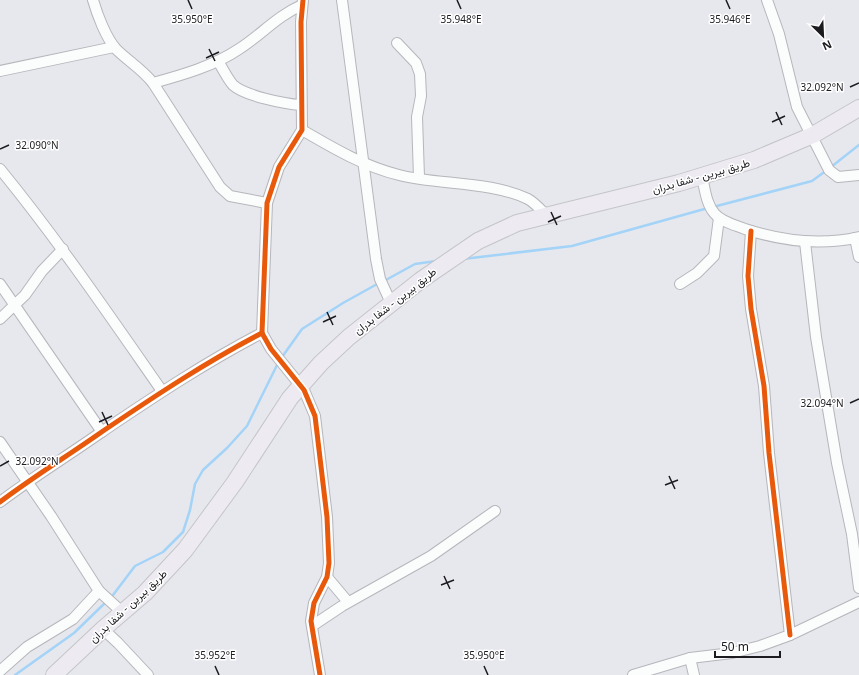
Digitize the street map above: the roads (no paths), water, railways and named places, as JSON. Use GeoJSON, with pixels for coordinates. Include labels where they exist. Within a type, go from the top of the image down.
{"type":"FeatureCollection","features":[{"type":"Feature","properties":{"kind":"main road","name":"طريق بيرين - شفا بدران"},"geometry":{"type":"LineString","coordinates":[[54,675],[103,629],[145,593],[198,534],[242,472],[282,409],[300,386],[337,347],[421,280],[478,241],[517,223],[702,177],[754,160],[813,135],[859,108]]}},
{"type":"Feature","properties":{"kind":"street"},"geometry":{"type":"LineString","coordinates":[[94,0],[102,25],[114,48],[138,67],[153,83],[166,106],[223,190],[230,196],[266,203]]}},
{"type":"Feature","properties":{"kind":"street"},"geometry":{"type":"LineString","coordinates":[[342,0],[380,279],[391,303]]}},
{"type":"Feature","properties":{"kind":"street"},"geometry":{"type":"LineString","coordinates":[[768,0],[779,34],[798,106],[830,170],[835,176],[842,178],[859,175]]}},
{"type":"Feature","properties":{"kind":"street"},"geometry":{"type":"LineString","coordinates":[[153,83],[218,61],[239,49],[277,18],[303,3]]}},
{"type":"Feature","properties":{"kind":"street"},"geometry":{"type":"LineString","coordinates":[[303,3],[302,130],[278,167],[266,203],[262,334],[309,399],[315,416],[329,542],[327,577],[314,603],[312,626],[320,675]]}},
{"type":"Feature","properties":{"kind":"street"},"geometry":{"type":"LineString","coordinates":[[397,43],[416,63],[420,74],[421,90],[417,117],[419,177]]}},
{"type":"Feature","properties":{"kind":"street"},"geometry":{"type":"LineString","coordinates":[[0,71],[114,48]]}},
{"type":"Feature","properties":{"kind":"street"},"geometry":{"type":"LineString","coordinates":[[218,61],[230,81],[239,89],[286,103],[301,105]]}},
{"type":"Feature","properties":{"kind":"street"},"geometry":{"type":"LineString","coordinates":[[302,130],[364,163],[399,175],[419,177],[516,195],[535,204],[546,215]]}},
{"type":"Feature","properties":{"kind":"street"},"geometry":{"type":"LineString","coordinates":[[0,169],[63,249],[162,391]]}},
{"type":"Feature","properties":{"kind":"street"},"geometry":{"type":"LineString","coordinates":[[702,177],[711,209],[719,218],[769,237],[805,242],[857,237],[859,257]]}},
{"type":"Feature","properties":{"kind":"street"},"geometry":{"type":"LineString","coordinates":[[680,284],[697,273],[714,256],[719,218]]}},
{"type":"Feature","properties":{"kind":"street"},"geometry":{"type":"LineString","coordinates":[[751,231],[748,276],[751,309],[764,386],[769,453],[790,635]]}},
{"type":"Feature","properties":{"kind":"street"},"geometry":{"type":"LineString","coordinates":[[805,242],[812,289],[816,337],[837,463],[855,550],[859,588]]}},
{"type":"Feature","properties":{"kind":"street"},"geometry":{"type":"LineString","coordinates":[[0,319],[25,295],[42,271],[63,249]]}},
{"type":"Feature","properties":{"kind":"street"},"geometry":{"type":"LineString","coordinates":[[0,284],[102,432]]}},
{"type":"Feature","properties":{"kind":"street"},"geometry":{"type":"LineString","coordinates":[[0,502],[27,481],[162,391],[220,355],[262,334]]}},
{"type":"Feature","properties":{"kind":"street"},"geometry":{"type":"LineString","coordinates":[[0,442],[52,516],[104,596],[122,612]]}},
{"type":"Feature","properties":{"kind":"street"},"geometry":{"type":"LineString","coordinates":[[312,626],[348,602],[431,556],[495,511]]}},
{"type":"Feature","properties":{"kind":"street"},"geometry":{"type":"LineString","coordinates":[[327,577],[348,602]]}},
{"type":"Feature","properties":{"kind":"street"},"geometry":{"type":"LineString","coordinates":[[0,671],[27,647],[73,619],[104,596]]}},
{"type":"Feature","properties":{"kind":"street"},"geometry":{"type":"LineString","coordinates":[[633,675],[690,658],[746,650],[790,635],[859,602]]}},
{"type":"Feature","properties":{"kind":"street"},"geometry":{"type":"LineString","coordinates":[[103,629],[148,675]]}},
{"type":"Feature","properties":{"kind":"street"},"geometry":{"type":"LineString","coordinates":[[690,658],[694,675]]}},
{"type":"Feature","properties":{"kind":"waterway"},"geometry":{"type":"LineString","coordinates":[[831,167],[859,145]]}},
{"type":"Feature","properties":{"kind":"waterway"},"geometry":{"type":"LineString","coordinates":[[713,207],[812,181],[827,170]]}},
{"type":"Feature","properties":{"kind":"waterway"},"geometry":{"type":"LineString","coordinates":[[463,259],[572,246],[708,208]]}},
{"type":"Feature","properties":{"kind":"waterway"},"geometry":{"type":"LineString","coordinates":[[384,281],[415,264],[436,261]]}},
{"type":"Feature","properties":{"kind":"waterway"},"geometry":{"type":"LineString","coordinates":[[282,357],[302,329],[343,303],[379,283]]}},
{"type":"Feature","properties":{"kind":"waterway"},"geometry":{"type":"LineString","coordinates":[[110,599],[135,566],[163,552],[183,532],[190,510],[195,484],[203,470],[227,448],[247,426],[279,361]]}},
{"type":"Feature","properties":{"kind":"waterway"},"geometry":{"type":"LineString","coordinates":[[15,675],[74,633],[106,602]]}}]}
